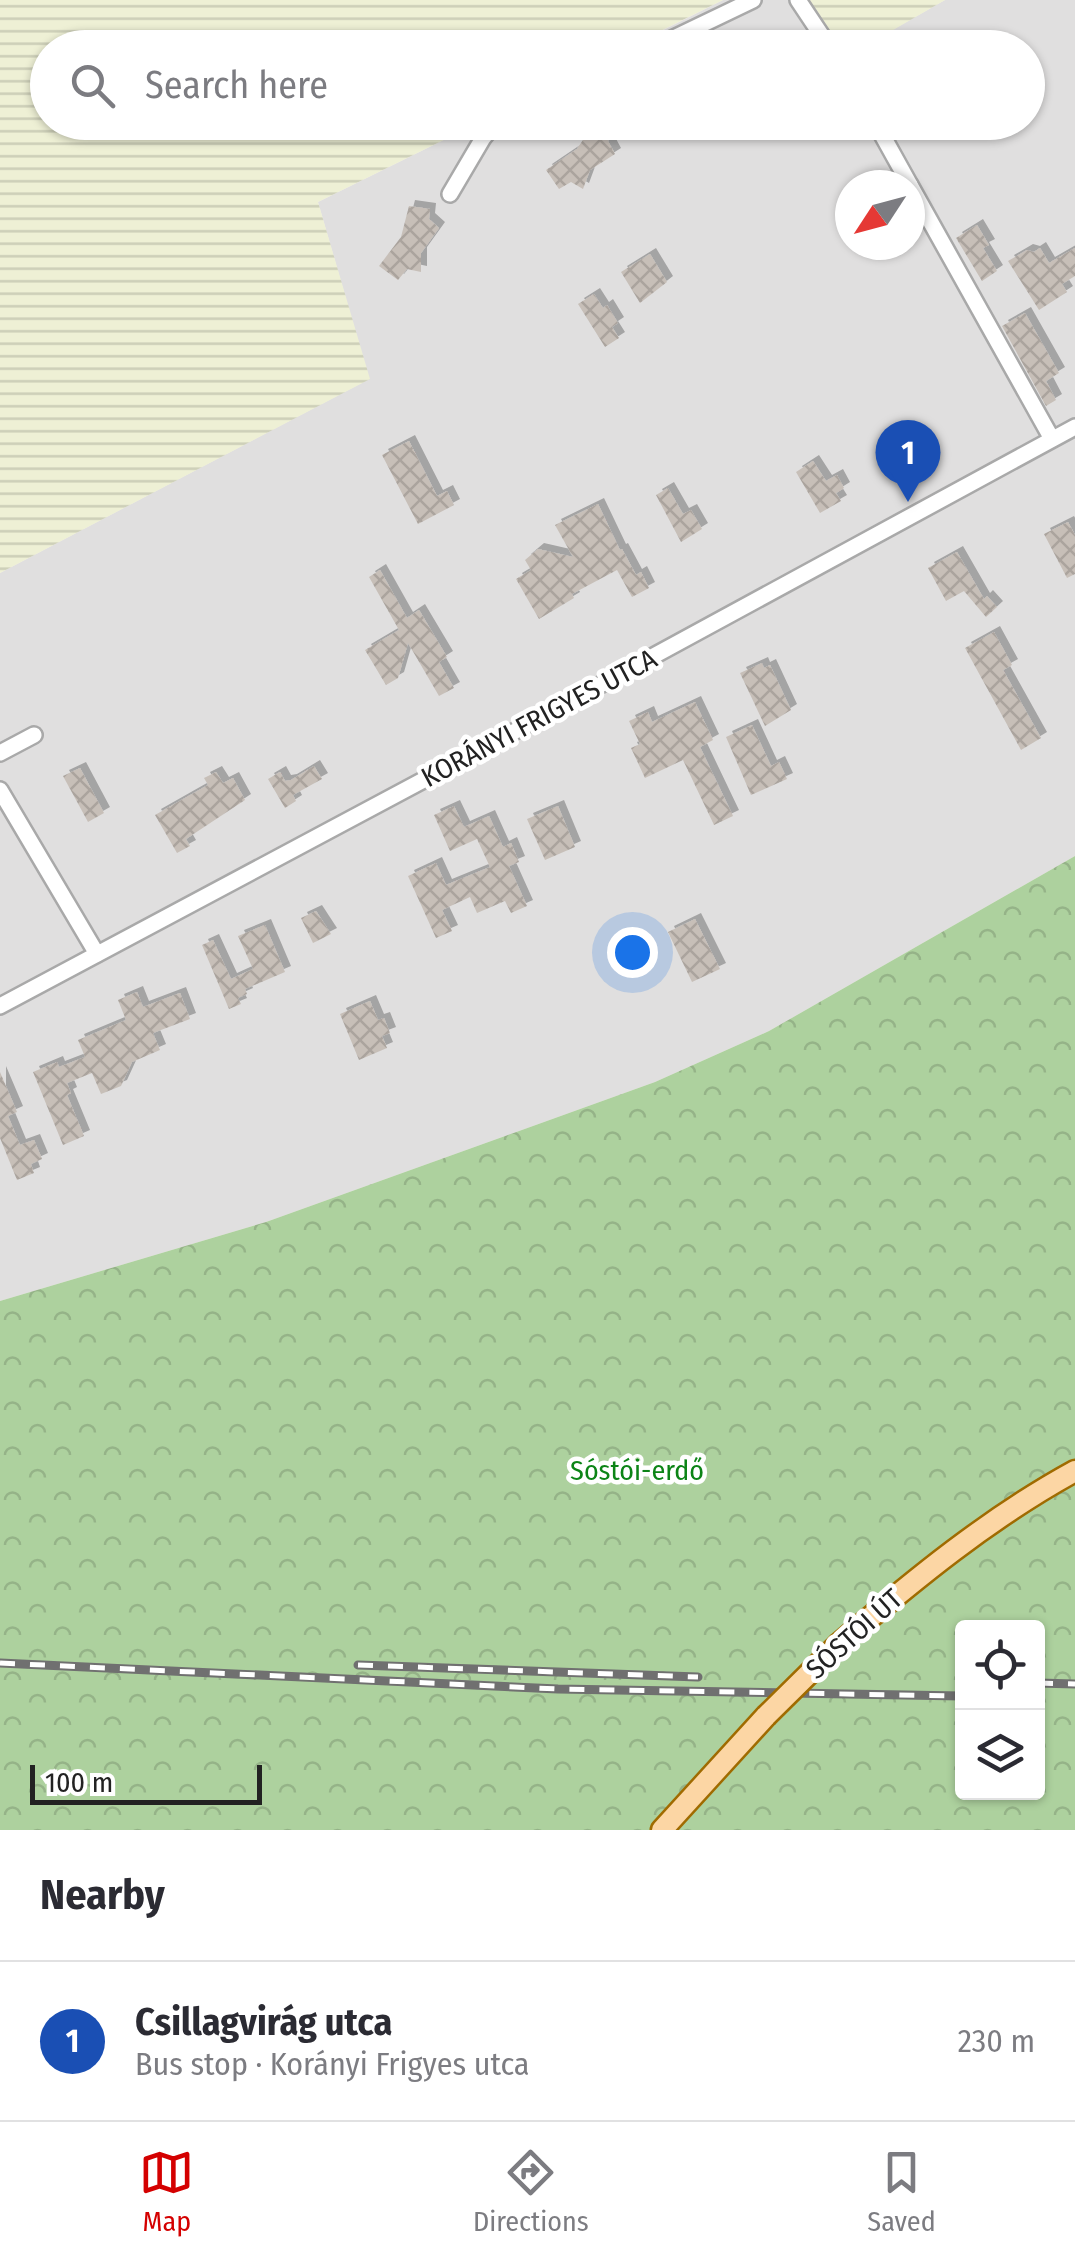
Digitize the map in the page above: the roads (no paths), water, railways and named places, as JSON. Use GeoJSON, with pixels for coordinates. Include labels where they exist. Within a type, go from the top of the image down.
{"type":"FeatureCollection","features":[{"type":"Feature","properties":{"kind":"main road","name":"SÓSTÓI ÚT"},"geometry":{"type":"LineString","coordinates":[[662,1830],[766,1716],[840,1644],[941,1559],[1028,1498],[1075,1471]]}},
{"type":"Feature","properties":{"kind":"street"},"geometry":{"type":"LineString","coordinates":[[691,30],[753,0]]}},
{"type":"Feature","properties":{"kind":"street"},"geometry":{"type":"LineString","coordinates":[[798,0],[818,30]]}},
{"type":"Feature","properties":{"kind":"street"},"geometry":{"type":"LineString","coordinates":[[450,194],[481,140]]}},
{"type":"Feature","properties":{"kind":"street"},"geometry":{"type":"LineString","coordinates":[[885,140],[902,170]]}},
{"type":"Feature","properties":{"kind":"street"},"geometry":{"type":"LineString","coordinates":[[925,212],[1052,439]]}},
{"type":"Feature","properties":{"kind":"street","name":"KORÁNYI FRIGYES UTCA"},"geometry":{"type":"LineString","coordinates":[[0,1006],[1075,427]]}},
{"type":"Feature","properties":{"kind":"street"},"geometry":{"type":"LineString","coordinates":[[0,753],[34,735]]}},
{"type":"Feature","properties":{"kind":"street"},"geometry":{"type":"LineString","coordinates":[[0,790],[97,954]]}},
{"type":"Feature","properties":{"kind":"railway"},"geometry":{"type":"LineString","coordinates":[[0,1663],[558,1689],[955,1696]]}},
{"type":"Feature","properties":{"kind":"railway"},"geometry":{"type":"LineString","coordinates":[[358,1665],[698,1677]]}},
{"type":"Feature","properties":{"kind":"railway"},"geometry":{"type":"LineString","coordinates":[[1045,1683],[1075,1684]]}},
{"type":"Feature","properties":{"kind":"place","name":"Csillagvirág utca"},"geometry":{"type":"Point","coordinates":[908,502]}},
{"type":"Feature","properties":{"kind":"park label","name":"Sóstói-erdő"},"geometry":{"type":"Point","coordinates":[637,1470]}}]}
